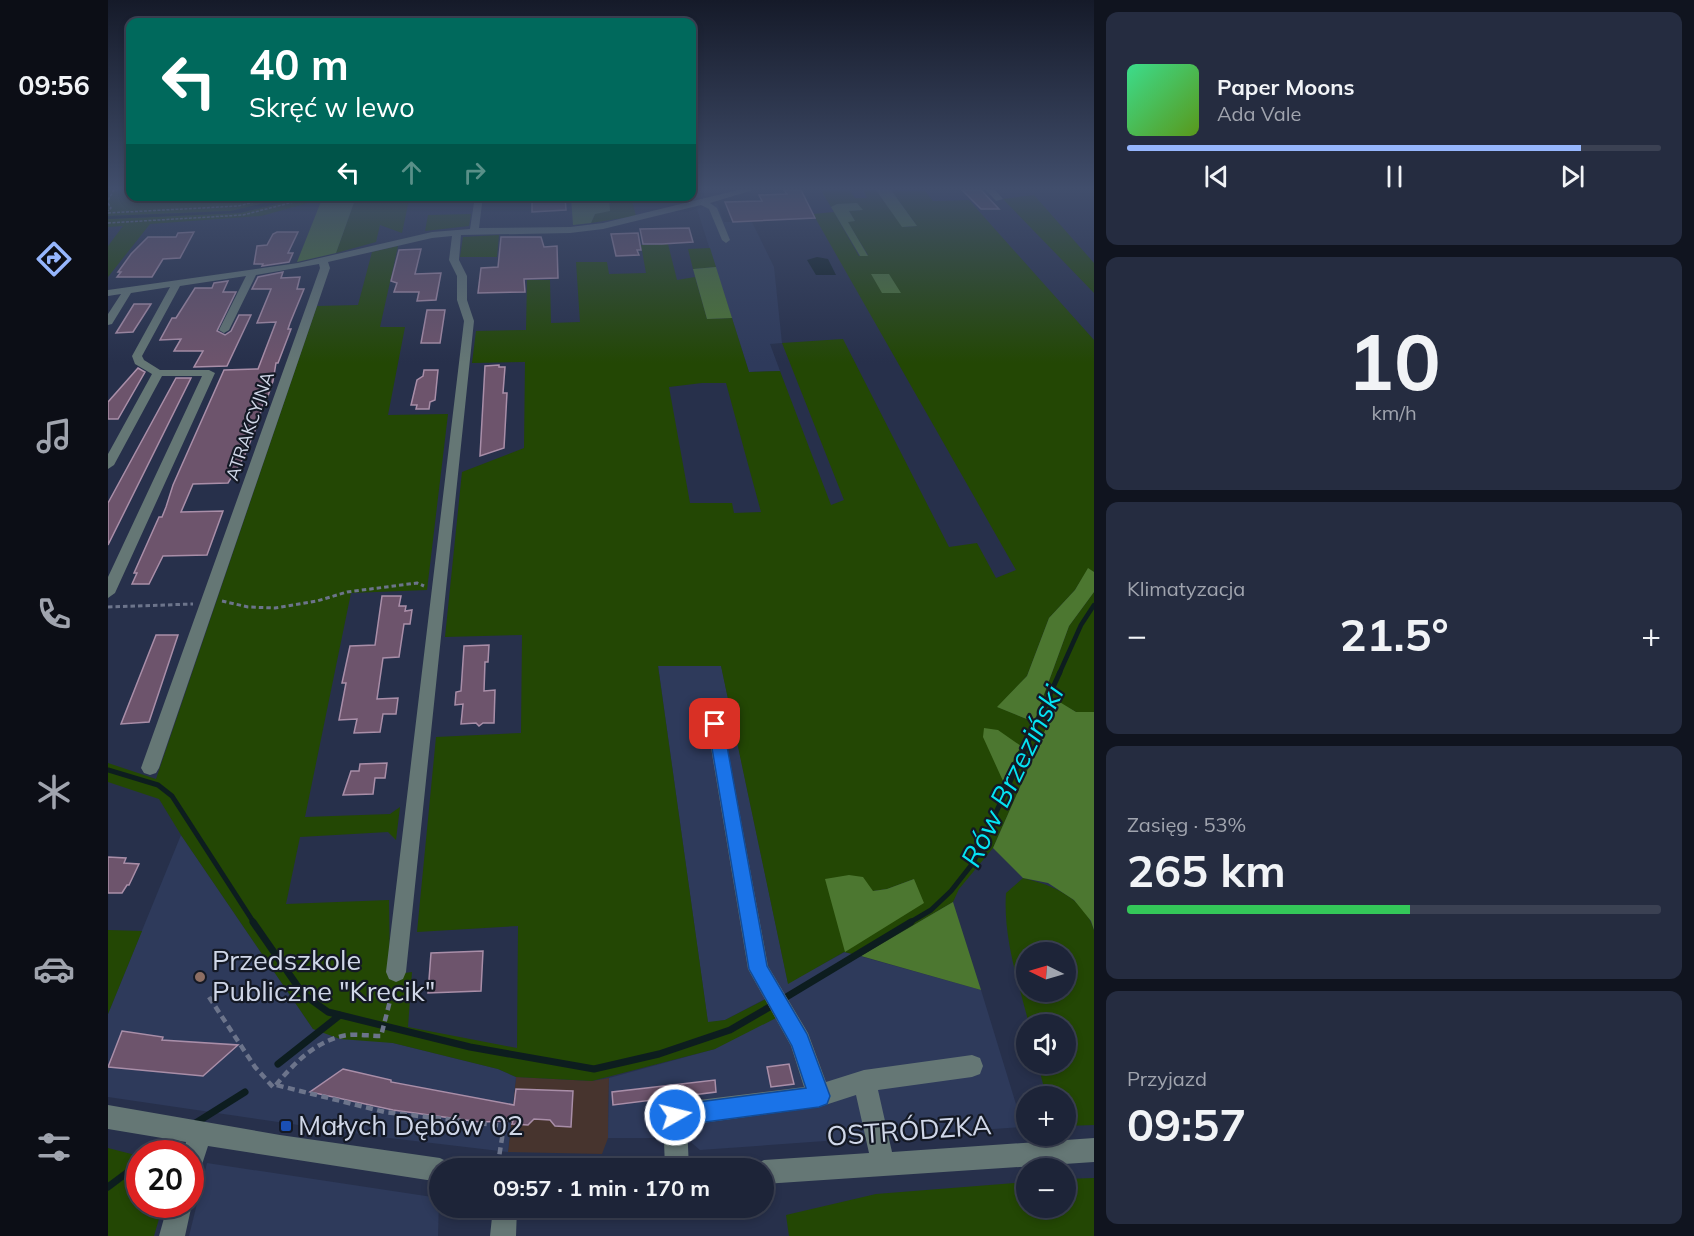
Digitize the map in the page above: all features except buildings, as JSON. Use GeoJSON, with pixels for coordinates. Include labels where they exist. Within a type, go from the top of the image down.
{"type":"FeatureCollection","features":[{"type":"Feature","properties":{"kind":"street"},"geometry":{"type":"LineString","coordinates":[[108,293],[127,292],[323,261],[375,248]]}},
{"type":"Feature","properties":{"kind":"street"},"geometry":{"type":"LineString","coordinates":[[396,972],[469,321],[462,300],[462,276],[454,260],[455,248]]}},
{"type":"Feature","properties":{"kind":"street","name":"ATRAKCYJNA"},"geometry":{"type":"LineString","coordinates":[[150,768],[326,268],[323,261]]}},
{"type":"Feature","properties":{"kind":"street"},"geometry":{"type":"LineString","coordinates":[[224,330],[252,273]]}},
{"type":"Feature","properties":{"kind":"street"},"geometry":{"type":"LineString","coordinates":[[108,594],[209,373],[158,373],[139,362],[137,356],[177,283]]}},
{"type":"Feature","properties":{"kind":"street"},"geometry":{"type":"LineString","coordinates":[[108,322],[127,292]]}},
{"type":"Feature","properties":{"kind":"street"},"geometry":{"type":"LineString","coordinates":[[108,465],[158,373]]}},
{"type":"Feature","properties":{"kind":"street"},"geometry":{"type":"LineString","coordinates":[[715,724],[758,969],[800,1041],[819,1096]]}},
{"type":"Feature","properties":{"kind":"street"},"geometry":{"type":"LineString","coordinates":[[677,1158],[675,1115],[819,1096],[864,1081],[972,1066]]}},
{"type":"Feature","properties":{"kind":"street"},"geometry":{"type":"LineString","coordinates":[[864,1081],[884,1163]]}},
{"type":"Feature","properties":{"kind":"street"},"geometry":{"type":"LineString","coordinates":[[108,1117],[200,1134],[429,1168]]}},
{"type":"Feature","properties":{"kind":"street"},"geometry":{"type":"LineString","coordinates":[[198,1140],[200,1134]]}},
{"type":"Feature","properties":{"kind":"street","name":"OSTRÓDZKA"},"geometry":{"type":"LineString","coordinates":[[774,1171],[1094,1150]]}},
{"type":"Feature","properties":{"kind":"street"},"geometry":{"type":"LineString","coordinates":[[172,1236],[176,1218]]}},
{"type":"Feature","properties":{"kind":"street"},"geometry":{"type":"LineString","coordinates":[[503,1236],[504,1218]]}},
{"type":"Feature","properties":{"kind":"path"},"geometry":{"type":"LineString","coordinates":[[208,603],[226,601],[248,607],[275,608],[317,601],[347,592],[417,583],[438,592]]}},
{"type":"Feature","properties":{"kind":"path"},"geometry":{"type":"LineString","coordinates":[[108,608],[190,604]]}},
{"type":"Feature","properties":{"kind":"path"},"geometry":{"type":"LineString","coordinates":[[276,1085],[285,1073],[325,1041],[346,1035],[381,1036],[387,1021],[396,972]]}},
{"type":"Feature","properties":{"kind":"path"},"geometry":{"type":"LineString","coordinates":[[209,997],[262,1077],[273,1087],[276,1085],[385,1112],[504,1126],[499,1157]]}},
{"type":"Feature","properties":{"kind":"shaded area"},"geometry":{"type":"Polygon","coordinates":[[[709,248],[765,248],[774,267],[782,343],[770,344],[780,371],[749,372],[709,248]]]}},
{"type":"Feature","properties":{"kind":"shaded area"},"geometry":{"type":"Polygon","coordinates":[[[817,257],[828,259],[836,275],[816,275],[807,260],[817,257]]]}},
{"type":"Feature","properties":{"kind":"shaded area"},"geometry":{"type":"Polygon","coordinates":[[[658,665],[721,665],[788,983],[845,952],[981,990],[1016,1104],[1016,1127],[700,1150],[686,1138],[608,1138],[609,1078],[715,1049],[769,997],[725,1020],[708,1023],[658,665]]]}},
{"type":"Feature","properties":{"kind":"shaded area","name":"Przedszkole Publiczne \"Krecik\""},"geometry":{"type":"Polygon","coordinates":[[[181,835],[313,1029],[393,1043],[498,1069],[516,1077],[508,1152],[381,1137],[108,1097],[108,1014],[181,835]]]}},
{"type":"Feature","properties":{"kind":"shaded area"},"geometry":{"type":"Polygon","coordinates":[[[516,1077],[592,1081],[609,1078],[608,1138],[602,1154],[508,1152],[516,1077]]]}},
{"type":"Feature","properties":{"kind":"shaded area"},"geometry":{"type":"Polygon","coordinates":[[[207,1163],[429,1196],[429,1218],[438,1218],[438,1236],[189,1236],[193,1218],[204,1218],[204,1175],[207,1163]]]}},
{"type":"Feature","properties":{"kind":"green space"},"geometry":{"type":"Polygon","coordinates":[[[108,248],[131,248],[108,277],[108,248]]]}},
{"type":"Feature","properties":{"kind":"green space"},"geometry":{"type":"Polygon","coordinates":[[[303,248],[338,248],[336,253],[297,262],[303,248]]]}},
{"type":"Feature","properties":{"kind":"green space"},"geometry":{"type":"Polygon","coordinates":[[[338,248],[355,248],[336,253],[338,248]]]}},
{"type":"Feature","properties":{"kind":"green space"},"geometry":{"type":"Polygon","coordinates":[[[398,248],[380,327],[405,327],[388,415],[448,414],[427,590],[351,593],[305,817],[390,814],[400,807],[396,840],[388,832],[300,837],[286,904],[389,900],[390,975],[412,972],[408,1027],[517,1048],[518,926],[417,932],[436,737],[521,733],[522,635],[445,637],[462,472],[524,448],[525,362],[472,363],[476,331],[526,330],[527,280],[550,280],[551,323],[580,322],[576,262],[607,262],[609,274],[646,273],[641,248],[669,248],[677,280],[695,277],[707,319],[732,318],[749,372],[780,371],[831,505],[844,500],[782,343],[843,339],[949,547],[977,543],[996,578],[1016,570],[832,248],[854,248],[859,256],[868,255],[863,248],[1012,248],[1094,340],[1094,572],[1088,569],[1075,590],[1049,618],[1027,676],[998,707],[1034,722],[1069,626],[1094,592],[1094,712],[1076,712],[1058,702],[993,848],[959,889],[953,902],[861,956],[844,952],[788,984],[721,666],[658,666],[708,1022],[725,1020],[770,997],[780,1016],[715,1049],[592,1081],[516,1077],[498,1069],[393,1043],[340,1039],[313,1029],[159,799],[108,782],[108,763],[156,779],[317,306],[358,305],[372,252],[398,248]],[[726,383],[669,387],[690,503],[732,503],[734,513],[761,512],[726,383]],[[914,879],[887,889],[873,891],[845,951],[914,879]]]}},
{"type":"Feature","properties":{"kind":"green space"},"geometry":{"type":"Polygon","coordinates":[[[461,248],[498,248],[497,257],[460,257],[461,248]]]}},
{"type":"Feature","properties":{"kind":"green space"},"geometry":{"type":"Polygon","coordinates":[[[710,248],[716,267],[693,269],[688,249],[710,248]]]}},
{"type":"Feature","properties":{"kind":"green space"},"geometry":{"type":"Polygon","coordinates":[[[855,248],[863,248],[868,256],[860,256],[855,248]]]}},
{"type":"Feature","properties":{"kind":"green space"},"geometry":{"type":"Polygon","coordinates":[[[1050,248],[1080,248],[1094,263],[1094,293],[1050,248]]]}},
{"type":"Feature","properties":{"kind":"green space"},"geometry":{"type":"Polygon","coordinates":[[[716,267],[732,318],[707,319],[693,269],[716,267]]]}},
{"type":"Feature","properties":{"kind":"green space"},"geometry":{"type":"Polygon","coordinates":[[[871,274],[889,274],[901,293],[882,293],[871,274]]]}},
{"type":"Feature","properties":{"kind":"green space"},"geometry":{"type":"Polygon","coordinates":[[[1088,568],[1094,572],[1094,592],[1069,626],[1034,722],[997,707],[1027,676],[1049,618],[1075,590],[1088,568]]]}},
{"type":"Feature","properties":{"kind":"green space"},"geometry":{"type":"Polygon","coordinates":[[[1058,701],[1076,712],[1094,712],[1094,930],[1091,921],[1074,900],[1048,883],[1023,878],[993,848],[1058,701]]]}},
{"type":"Feature","properties":{"kind":"green space"},"geometry":{"type":"Polygon","coordinates":[[[984,728],[998,730],[1021,746],[1003,781],[983,737],[984,728]]]}},
{"type":"Feature","properties":{"kind":"green space"},"geometry":{"type":"Polygon","coordinates":[[[849,875],[863,877],[873,891],[887,889],[914,879],[924,903],[845,952],[825,879],[849,875]]]}},
{"type":"Feature","properties":{"kind":"green space"},"geometry":{"type":"Polygon","coordinates":[[[1023,878],[1056,889],[1075,901],[1083,909],[1094,930],[1094,1125],[1076,1126],[1076,1086],[1044,1086],[1040,1074],[1076,1074],[1076,1014],[1026,1014],[1023,1002],[1076,1002],[1076,942],[1016,942],[1016,975],[1009,942],[1006,893],[1023,878]]]}},
{"type":"Feature","properties":{"kind":"green space"},"geometry":{"type":"Polygon","coordinates":[[[953,902],[981,990],[861,956],[953,902]]]}},
{"type":"Feature","properties":{"kind":"green space"},"geometry":{"type":"Polygon","coordinates":[[[108,930],[142,931],[108,1014],[108,930]]]}},
{"type":"Feature","properties":{"kind":"green space"},"geometry":{"type":"Polygon","coordinates":[[[108,1148],[126,1153],[126,1218],[159,1218],[154,1236],[108,1236],[108,1148]]]}},
{"type":"Feature","properties":{"kind":"green space"},"geometry":{"type":"Polygon","coordinates":[[[1094,1178],[1094,1236],[789,1236],[786,1215],[876,1194],[1016,1183],[1016,1218],[1076,1218],[1076,1179],[1094,1178]]]}},
{"type":"Feature","properties":{"kind":"waterway","name":"Rów Brzeziński"},"geometry":{"type":"LineString","coordinates":[[1059,674],[1081,625],[1094,605]]}},
{"type":"Feature","properties":{"kind":"waterway","name":"Rów Brzeziński"},"geometry":{"type":"LineString","coordinates":[[909,923],[931,910],[951,891],[973,863],[1060,672]]}},
{"type":"Feature","properties":{"kind":"waterway"},"geometry":{"type":"LineString","coordinates":[[108,770],[158,785],[172,796],[254,923]]}},
{"type":"Feature","properties":{"kind":"waterway","name":"Rów Brzeziński"},"geometry":{"type":"LineString","coordinates":[[253,922],[303,994],[328,1012],[470,1047],[594,1069],[659,1054],[730,1030],[773,1005]]}},
{"type":"Feature","properties":{"kind":"waterway","name":"Rów Brzeziński"},"geometry":{"type":"LineString","coordinates":[[783,999],[911,922]]}},
{"type":"Feature","properties":{"kind":"waterway","name":"Rów Brzeziński"},"geometry":{"type":"LineString","coordinates":[[278,1064],[340,1015]]}},
{"type":"Feature","properties":{"kind":"waterway","name":"Rów Brzeziński"},"geometry":{"type":"LineString","coordinates":[[194,1124],[245,1092]]}},
{"type":"Feature","properties":{"kind":"waterway","name":"Rów Brzeziński"},"geometry":{"type":"LineString","coordinates":[[171,1140],[175,1137]]}},
{"type":"Feature","properties":{"kind":"waterway","name":"Rów Brzeziński"},"geometry":{"type":"LineString","coordinates":[[108,1187],[126,1174]]}},
{"type":"Feature","properties":{"kind":"place","name":"Przedszkole Publiczne \"Krecik\""},"geometry":{"type":"Point","coordinates":[200,977]}},
{"type":"Feature","properties":{"kind":"place","name":"Małych Dębów 02"},"geometry":{"type":"Point","coordinates":[286,1126]}},
{"type":"Feature","properties":{"kind":"route"},"geometry":{"type":"LineString","coordinates":[[675,1115],[819,1096],[800,1041],[758,969],[715,724]]}}]}
